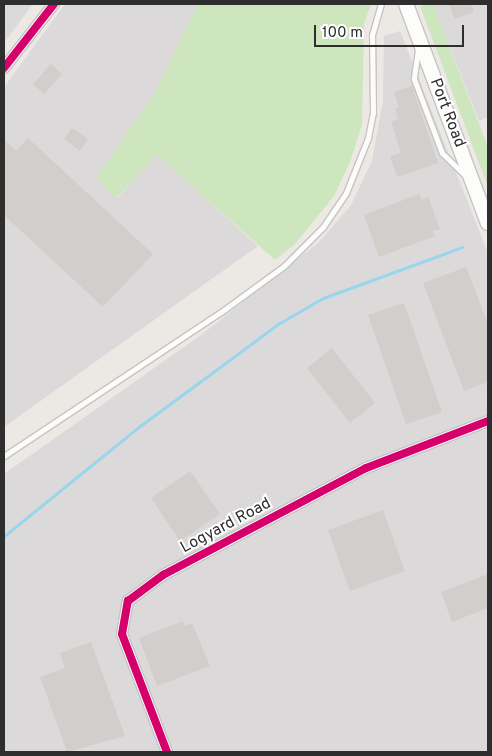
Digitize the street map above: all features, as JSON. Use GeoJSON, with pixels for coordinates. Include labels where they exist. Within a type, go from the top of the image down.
{"type":"FeatureCollection","features":[{"type":"Feature","properties":{"kind":"main road","name":"Port Road"},"geometry":{"type":"LineString","coordinates":[[406,4],[488,223]]}},
{"type":"Feature","properties":{"kind":"street"},"geometry":{"type":"LineString","coordinates":[[4,68],[54,4]]}},
{"type":"Feature","properties":{"kind":"street","name":"Logyard Road"},"geometry":{"type":"LineString","coordinates":[[168,752],[122,634],[128,601],[163,575],[366,468],[488,421]]}},
{"type":"Feature","properties":{"kind":"lane"},"geometry":{"type":"LineString","coordinates":[[4,456],[221,312],[284,266],[323,227],[346,193],[368,138],[374,96],[372,35],[381,4]]}},
{"type":"Feature","properties":{"kind":"shaded area"},"geometry":{"type":"Polygon","coordinates":[[[4,4],[33,4],[4,43],[4,4]]]}},
{"type":"Feature","properties":{"kind":"shaded area"},"geometry":{"type":"Polygon","coordinates":[[[65,4],[198,4],[155,93],[96,178],[117,198],[157,154],[258,246],[4,427],[4,87],[65,4]]]}},
{"type":"Feature","properties":{"kind":"shaded area"},"geometry":{"type":"Polygon","coordinates":[[[433,4],[488,4],[488,117],[479,121],[433,4]]]}},
{"type":"Feature","properties":{"kind":"shaded area"},"geometry":{"type":"Polygon","coordinates":[[[400,31],[488,253],[488,752],[4,752],[4,474],[201,335],[319,242],[351,205],[372,161],[383,101],[384,36],[400,31]]]}},
{"type":"Feature","properties":{"kind":"green space"},"geometry":{"type":"Polygon","coordinates":[[[198,4],[371,4],[364,24],[362,125],[350,162],[334,196],[294,245],[275,260],[157,155],[116,198],[96,178],[155,93],[198,4]]]}},
{"type":"Feature","properties":{"kind":"green space"},"geometry":{"type":"Polygon","coordinates":[[[433,4],[488,147],[488,187],[420,6],[433,4]]]}},
{"type":"Feature","properties":{"kind":"building"},"geometry":{"type":"Polygon","coordinates":[[[449,4],[471,4],[474,12],[455,19],[449,4]]]}},
{"type":"Feature","properties":{"kind":"building"},"geometry":{"type":"Polygon","coordinates":[[[51,64],[62,74],[44,94],[33,84],[51,64]]]}},
{"type":"Feature","properties":{"kind":"building"},"geometry":{"type":"Polygon","coordinates":[[[412,86],[438,163],[397,177],[390,156],[401,153],[391,122],[398,119],[395,109],[399,108],[394,92],[412,86]]]}},
{"type":"Feature","properties":{"kind":"building"},"geometry":{"type":"Polygon","coordinates":[[[72,128],[88,139],[80,151],[64,139],[72,128]]]}},
{"type":"Feature","properties":{"kind":"building"},"geometry":{"type":"Polygon","coordinates":[[[28,138],[153,254],[103,307],[4,215],[4,139],[16,151],[28,138]]]}},
{"type":"Feature","properties":{"kind":"building"},"geometry":{"type":"Polygon","coordinates":[[[419,194],[422,200],[428,197],[440,229],[433,231],[435,236],[379,257],[364,215],[419,194]]]}},
{"type":"Feature","properties":{"kind":"building"},"geometry":{"type":"Polygon","coordinates":[[[466,267],[488,324],[488,382],[464,391],[423,283],[466,267]]]}},
{"type":"Feature","properties":{"kind":"building"},"geometry":{"type":"Polygon","coordinates":[[[404,303],[442,412],[406,424],[368,315],[404,303]]]}},
{"type":"Feature","properties":{"kind":"building"},"geometry":{"type":"Polygon","coordinates":[[[332,348],[375,403],[350,423],[307,368],[332,348]]]}},
{"type":"Feature","properties":{"kind":"building"},"geometry":{"type":"Polygon","coordinates":[[[190,471],[220,514],[180,541],[151,498],[190,471]]]}},
{"type":"Feature","properties":{"kind":"building"},"geometry":{"type":"Polygon","coordinates":[[[383,510],[405,571],[350,591],[328,530],[383,510]]]}},
{"type":"Feature","properties":{"kind":"building"},"geometry":{"type":"Polygon","coordinates":[[[488,574],[488,608],[452,622],[441,592],[488,574]]]}},
{"type":"Feature","properties":{"kind":"building"},"geometry":{"type":"Polygon","coordinates":[[[183,621],[184,626],[192,623],[210,666],[157,686],[139,638],[183,621]]]}},
{"type":"Feature","properties":{"kind":"building"},"geometry":{"type":"Polygon","coordinates":[[[91,642],[125,736],[67,752],[40,677],[65,668],[60,653],[91,642]]]}},
{"type":"Feature","properties":{"kind":"waterway"},"geometry":{"type":"LineString","coordinates":[[4,536],[140,426],[278,324],[323,298],[462,247]]}},
{"type":"Feature","properties":{"kind":"cycle path"},"geometry":{"type":"LineString","coordinates":[[4,68],[54,4]]}},
{"type":"Feature","properties":{"kind":"cycle path"},"geometry":{"type":"LineString","coordinates":[[167,752],[122,634],[128,601],[163,575],[366,468],[488,421]]}}]}
